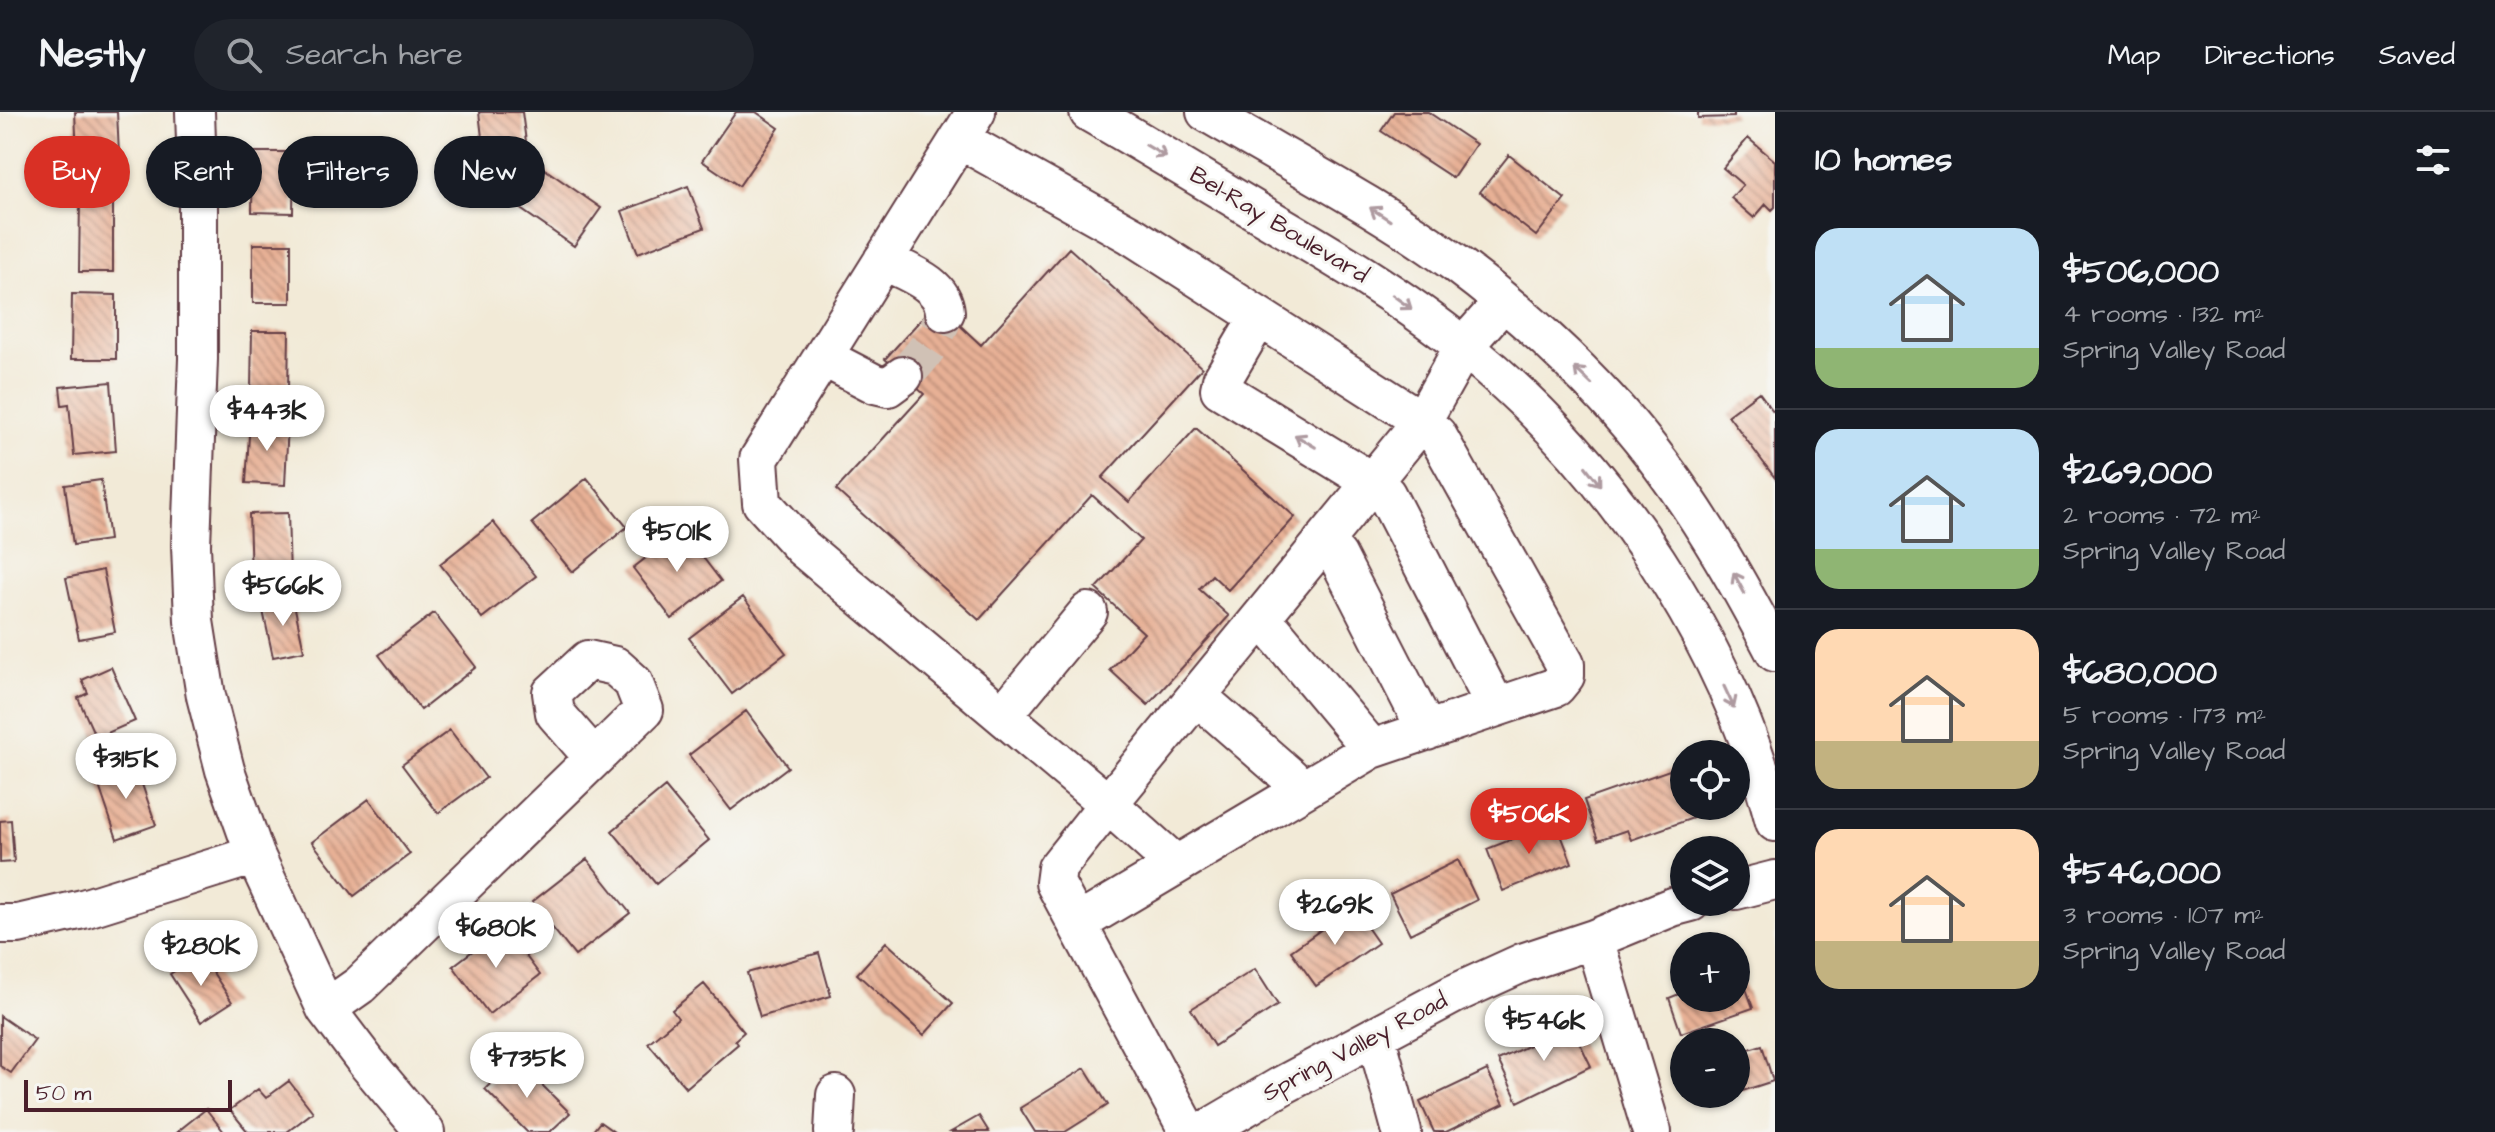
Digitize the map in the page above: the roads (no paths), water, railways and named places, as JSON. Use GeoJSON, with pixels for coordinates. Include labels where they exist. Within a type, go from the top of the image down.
{"type":"FeatureCollection","features":[{"type":"Feature","properties":{"kind":"street"},"geometry":{"type":"LineString","coordinates":[[195,112],[198,359],[191,545],[194,621],[206,696],[225,770],[255,855],[326,1009],[413,1128]]}},
{"type":"Feature","properties":{"kind":"street","name":"Bel-Ray Boulevard"},"geometry":{"type":"LineString","coordinates":[[1089,112],[1378,284],[1464,346],[1521,397],[1581,461],[1636,530],[1675,589],[1701,636],[1739,718],[1775,822]]}},
{"type":"Feature","properties":{"kind":"street"},"geometry":{"type":"LineString","coordinates":[[1206,112],[1369,207],[1454,262],[1503,302],[1611,404],[1662,465],[1733,573],[1775,652]]}},
{"type":"Feature","properties":{"kind":"street"},"geometry":{"type":"LineString","coordinates":[[1077,924],[1372,749],[1556,687],[1565,676],[1565,664],[1437,435],[1422,421],[967,126],[759,459],[762,503],[803,548],[1108,804],[1176,865]]}},
{"type":"Feature","properties":{"kind":"street"},"geometry":{"type":"LineString","coordinates":[[883,260],[939,292],[945,312]]}},
{"type":"Feature","properties":{"kind":"street"},"geometry":{"type":"LineString","coordinates":[[1189,1132],[1055,883],[1057,868],[1422,421],[1464,346],[1503,302]]}},
{"type":"Feature","properties":{"kind":"street"},"geometry":{"type":"LineString","coordinates":[[1259,317],[1222,380],[1220,389],[1372,482],[1386,494],[1496,707]]}},
{"type":"Feature","properties":{"kind":"street"},"geometry":{"type":"LineString","coordinates":[[823,357],[875,384],[888,387],[903,376]]}},
{"type":"Feature","properties":{"kind":"street"},"geometry":{"type":"LineString","coordinates":[[1322,542],[1337,555],[1427,731]]}},
{"type":"Feature","properties":{"kind":"street"},"geometry":{"type":"LineString","coordinates":[[1003,715],[1088,612]]}},
{"type":"Feature","properties":{"kind":"street"},"geometry":{"type":"LineString","coordinates":[[1259,620],[1274,632],[1372,749]]}},
{"type":"Feature","properties":{"kind":"street"},"geometry":{"type":"LineString","coordinates":[[1197,696],[1290,777],[1300,791]]}},
{"type":"Feature","properties":{"kind":"street"},"geometry":{"type":"LineString","coordinates":[[326,1009],[360,985],[594,758]]}},
{"type":"Feature","properties":{"kind":"street"},"geometry":{"type":"LineString","coordinates":[[0,924],[18,924],[83,909],[255,855]]}},
{"type":"Feature","properties":{"kind":"street"},"geometry":{"type":"LineString","coordinates":[[1750,886],[1775,880]]}},
{"type":"Feature","properties":{"kind":"street","name":"Spring Valley Road"},"geometry":{"type":"LineString","coordinates":[[1203,1132],[1283,1085],[1454,994],[1522,963],[1594,939],[1670,908]]}},
{"type":"Feature","properties":{"kind":"street"},"geometry":{"type":"LineString","coordinates":[[1594,939],[1651,1132]]}},
{"type":"Feature","properties":{"kind":"street"},"geometry":{"type":"LineString","coordinates":[[1376,1037],[1402,1132]]}},
{"type":"Feature","properties":{"kind":"street"},"geometry":{"type":"LineString","coordinates":[[834,1132],[836,1095]]}},
{"type":"Feature","properties":{"kind":"tunnel"},"geometry":{"type":"LineString","coordinates":[[903,376],[928,347],[945,312]]}}]}
